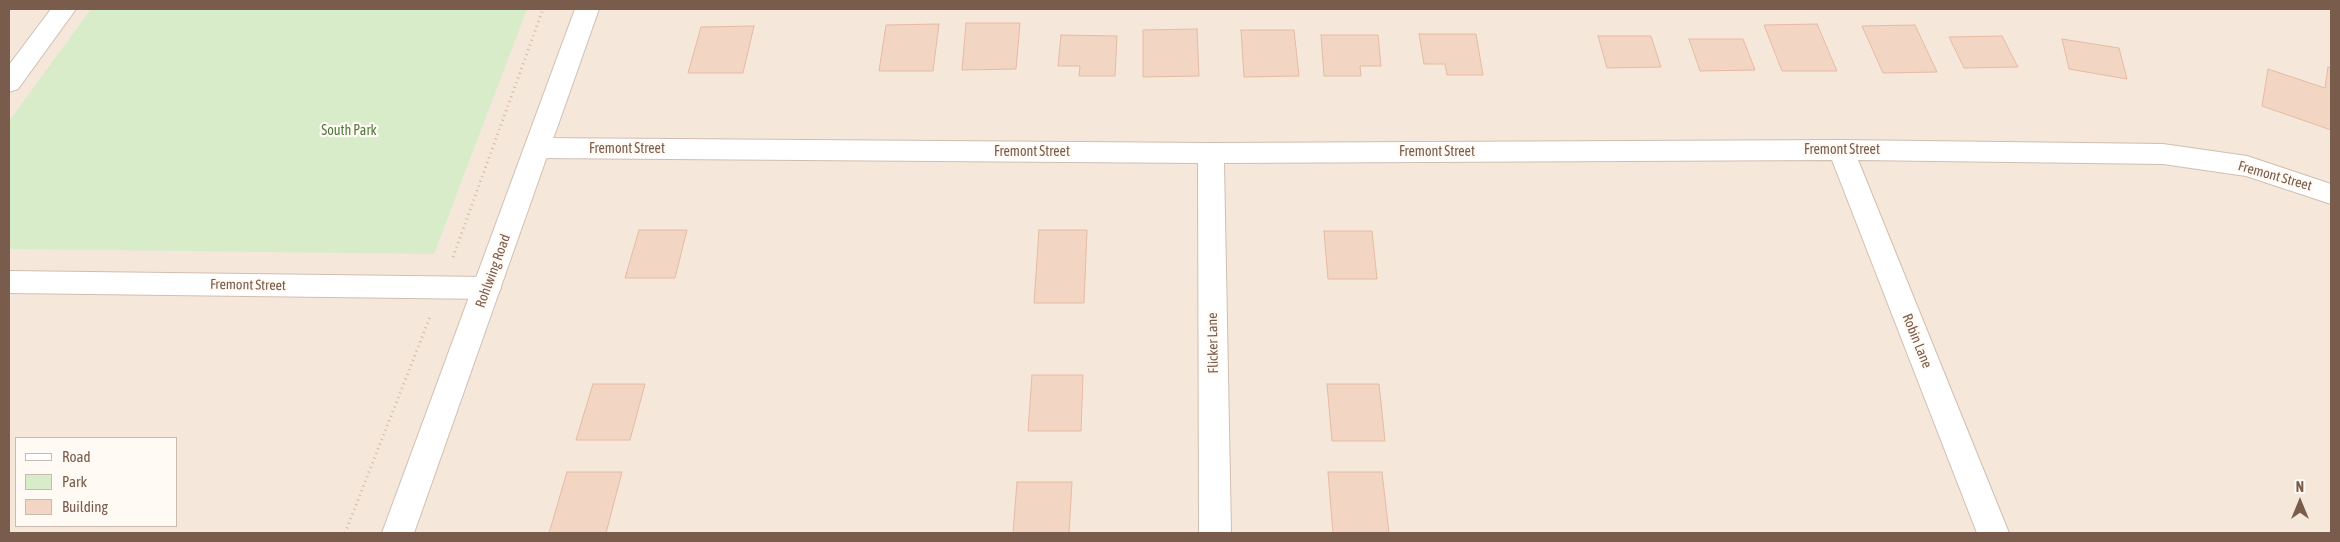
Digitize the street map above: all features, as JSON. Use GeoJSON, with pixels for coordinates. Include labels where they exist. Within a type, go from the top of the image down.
{"type":"FeatureCollection","features":[{"type":"Feature","properties":{"kind":"street"},"geometry":{"type":"LineString","coordinates":[[9,83],[64,9]]}},
{"type":"Feature","properties":{"kind":"street","name":"Rohlwing Road"},"geometry":{"type":"LineString","coordinates":[[398,533],[587,9]]}},
{"type":"Feature","properties":{"kind":"street","name":"Fremont Street"},"geometry":{"type":"LineString","coordinates":[[537,148],[1211,153],[1841,150],[2163,154],[2248,166],[2331,194]]}},
{"type":"Feature","properties":{"kind":"street","name":"Robin Lane"},"geometry":{"type":"LineString","coordinates":[[1841,150],[1994,533]]}},
{"type":"Feature","properties":{"kind":"street","name":"Flicker Lane"},"geometry":{"type":"LineString","coordinates":[[1211,153],[1215,533]]}},
{"type":"Feature","properties":{"kind":"street","name":"Fremont Street"},"geometry":{"type":"LineString","coordinates":[[9,282],[487,288]]}},
{"type":"Feature","properties":{"kind":"shaded area"},"geometry":{"type":"Polygon","coordinates":[[[9,9],[2331,9],[2331,533],[9,533],[9,9]]]}},
{"type":"Feature","properties":{"kind":"green space","name":"South Park"},"geometry":{"type":"Polygon","coordinates":[[[91,9],[527,9],[434,254],[9,249],[9,121],[91,9]]]}},
{"type":"Feature","properties":{"kind":"building"},"geometry":{"type":"Polygon","coordinates":[[[966,23],[1020,23],[1016,69],[962,70],[966,23]]]}},
{"type":"Feature","properties":{"kind":"building"},"geometry":{"type":"Polygon","coordinates":[[[939,24],[933,71],[879,71],[886,25],[939,24]]]}},
{"type":"Feature","properties":{"kind":"building"},"geometry":{"type":"Polygon","coordinates":[[[1817,24],[1837,71],[1782,71],[1764,25],[1817,24]]]}},
{"type":"Feature","properties":{"kind":"building"},"geometry":{"type":"Polygon","coordinates":[[[1915,25],[1937,72],[1883,73],[1862,26],[1915,25]]]}},
{"type":"Feature","properties":{"kind":"building"},"geometry":{"type":"Polygon","coordinates":[[[754,26],[743,73],[688,73],[701,27],[754,26]]]}},
{"type":"Feature","properties":{"kind":"building"},"geometry":{"type":"Polygon","coordinates":[[[1197,29],[1199,76],[1143,77],[1143,30],[1197,29]]]}},
{"type":"Feature","properties":{"kind":"building"},"geometry":{"type":"Polygon","coordinates":[[[1241,30],[1294,30],[1299,76],[1244,77],[1241,30]]]}},
{"type":"Feature","properties":{"kind":"building"},"geometry":{"type":"Polygon","coordinates":[[[1419,34],[1476,34],[1483,75],[1447,75],[1445,64],[1424,64],[1419,34]]]}},
{"type":"Feature","properties":{"kind":"building"},"geometry":{"type":"Polygon","coordinates":[[[1061,35],[1117,36],[1115,76],[1079,76],[1080,66],[1058,66],[1061,35]]]}},
{"type":"Feature","properties":{"kind":"building"},"geometry":{"type":"Polygon","coordinates":[[[1321,35],[1378,35],[1381,66],[1360,66],[1361,76],[1324,76],[1321,35]]]}},
{"type":"Feature","properties":{"kind":"building"},"geometry":{"type":"Polygon","coordinates":[[[1598,36],[1651,36],[1661,67],[1607,68],[1598,36]]]}},
{"type":"Feature","properties":{"kind":"building"},"geometry":{"type":"Polygon","coordinates":[[[2002,36],[2018,67],[1964,68],[1949,37],[2002,36]]]}},
{"type":"Feature","properties":{"kind":"building"},"geometry":{"type":"Polygon","coordinates":[[[1689,39],[1743,39],[1755,70],[1700,71],[1689,39]]]}},
{"type":"Feature","properties":{"kind":"building"},"geometry":{"type":"Polygon","coordinates":[[[2062,39],[2119,48],[2127,79],[2069,69],[2062,39]]]}},
{"type":"Feature","properties":{"kind":"building"},"geometry":{"type":"Polygon","coordinates":[[[2328,67],[2331,68],[2331,130],[2262,106],[2268,69],[2325,88],[2328,67]]]}},
{"type":"Feature","properties":{"kind":"building"},"geometry":{"type":"Polygon","coordinates":[[[639,230],[687,230],[675,278],[625,278],[639,230]]]}},
{"type":"Feature","properties":{"kind":"building"},"geometry":{"type":"Polygon","coordinates":[[[1039,230],[1087,230],[1084,303],[1034,303],[1039,230]]]}},
{"type":"Feature","properties":{"kind":"building"},"geometry":{"type":"Polygon","coordinates":[[[1324,231],[1372,231],[1377,279],[1328,279],[1324,231]]]}},
{"type":"Feature","properties":{"kind":"building"},"geometry":{"type":"Polygon","coordinates":[[[1032,375],[1083,375],[1081,431],[1028,431],[1032,375]]]}},
{"type":"Feature","properties":{"kind":"building"},"geometry":{"type":"Polygon","coordinates":[[[593,384],[645,384],[630,440],[576,440],[593,384]]]}},
{"type":"Feature","properties":{"kind":"building"},"geometry":{"type":"Polygon","coordinates":[[[1327,384],[1379,384],[1385,441],[1332,441],[1327,384]]]}},
{"type":"Feature","properties":{"kind":"building"},"geometry":{"type":"Polygon","coordinates":[[[567,472],[622,472],[606,533],[549,533],[567,472]]]}},
{"type":"Feature","properties":{"kind":"building"},"geometry":{"type":"Polygon","coordinates":[[[1328,472],[1382,472],[1389,533],[1333,533],[1328,472]]]}},
{"type":"Feature","properties":{"kind":"building"},"geometry":{"type":"Polygon","coordinates":[[[1017,482],[1072,482],[1069,533],[1013,533],[1017,482]]]}}]}
